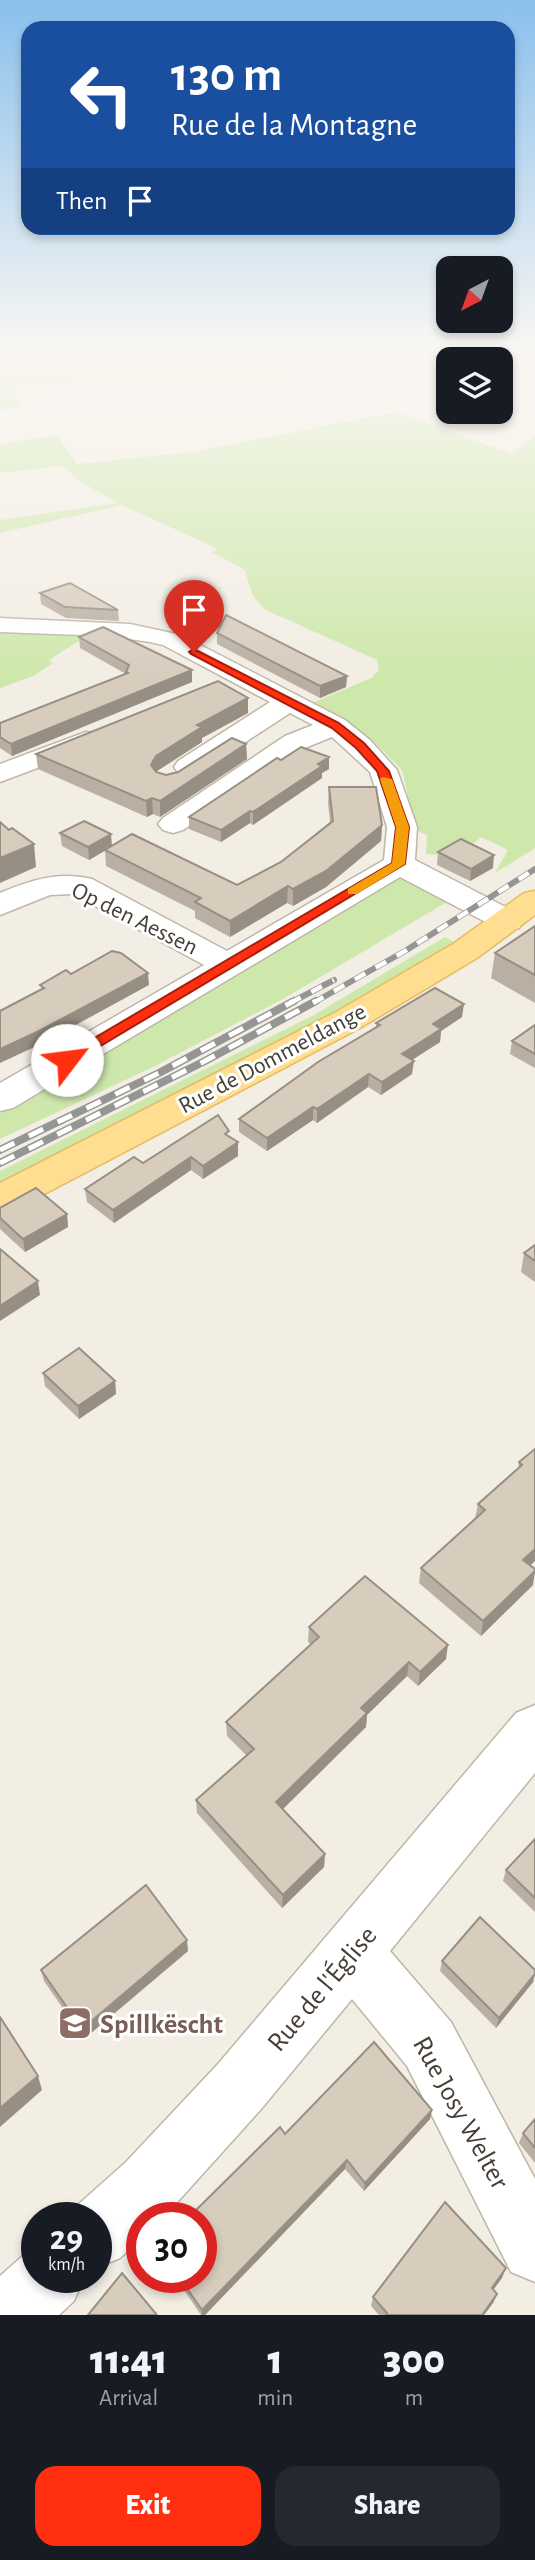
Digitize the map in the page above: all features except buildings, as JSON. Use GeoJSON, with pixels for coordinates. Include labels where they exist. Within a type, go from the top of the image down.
{"type":"FeatureCollection","features":[{"type":"Feature","properties":{"kind":"main road","name":"Rue de Dommeldange"},"geometry":{"type":"LineString","coordinates":[[0,1200],[348,1020],[465,951],[521,910]]}},
{"type":"Feature","properties":{"kind":"street"},"geometry":{"type":"LineString","coordinates":[[0,625],[121,628],[149,633],[172,640],[335,726],[360,746],[383,771],[402,827],[398,864]]}},
{"type":"Feature","properties":{"kind":"street"},"geometry":{"type":"LineString","coordinates":[[202,690],[239,675]]}},
{"type":"Feature","properties":{"kind":"street"},"geometry":{"type":"LineString","coordinates":[[169,779],[290,701]]}},
{"type":"Feature","properties":{"kind":"street"},"geometry":{"type":"LineString","coordinates":[[173,824],[295,742],[335,726]]}},
{"type":"Feature","properties":{"kind":"street"},"geometry":{"type":"LineString","coordinates":[[0,774],[104,732]]}},
{"type":"Feature","properties":{"kind":"street"},"geometry":{"type":"LineString","coordinates":[[398,864],[521,910]]}},
{"type":"Feature","properties":{"kind":"street"},"geometry":{"type":"LineString","coordinates":[[0,1099],[398,864]]}},
{"type":"Feature","properties":{"kind":"street","name":"Op den Aessen"},"geometry":{"type":"LineString","coordinates":[[0,905],[39,888],[61,882],[81,886],[229,965]]}},
{"type":"Feature","properties":{"kind":"street","name":"Rue de l'Église"},"geometry":{"type":"LineString","coordinates":[[112,2219],[149,2185],[240,2086],[535,1731]]}},
{"type":"Feature","properties":{"kind":"street","name":"Rue Josy Welter"},"geometry":{"type":"LineString","coordinates":[[351,1951],[429,2044],[535,2248]]}},
{"type":"Feature","properties":{"kind":"street"},"geometry":{"type":"LineString","coordinates":[[8,2315],[32,2293]]}},
{"type":"Feature","properties":{"kind":"green space"},"geometry":{"type":"Polygon","coordinates":[[[0,462],[535,462],[535,848],[495,873],[508,850],[481,837],[456,851],[426,854],[427,835],[416,830],[402,770],[371,739],[310,704],[371,678],[379,670],[377,660],[266,610],[254,597],[245,570],[212,552],[218,549],[122,505],[0,533],[0,520],[117,503],[78,480],[63,466],[0,473],[0,462]]]}},
{"type":"Feature","properties":{"kind":"green space"},"geometry":{"type":"Polygon","coordinates":[[[0,631],[94,631],[49,660],[53,663],[33,676],[0,688],[0,631]]]}},
{"type":"Feature","properties":{"kind":"green space"},"geometry":{"type":"Polygon","coordinates":[[[403,875],[452,899],[283,999],[151,1068],[0,1139],[0,1108],[389,877],[403,875]]]}},
{"type":"Feature","properties":{"kind":"green space"},"geometry":{"type":"Polygon","coordinates":[[[445,937],[455,943],[344,1008],[230,1069],[0,1184],[0,1171],[314,1015],[445,937]]]}},
{"type":"Feature","properties":{"kind":"railway"},"geometry":{"type":"LineString","coordinates":[[313,1003],[405,951],[535,869]]}},
{"type":"Feature","properties":{"kind":"railway"},"geometry":{"type":"LineString","coordinates":[[290,1003],[334,980]]}},
{"type":"Feature","properties":{"kind":"railway"},"geometry":{"type":"LineString","coordinates":[[0,1150],[159,1073],[294,1001]]}},
{"type":"Feature","properties":{"kind":"railway"},"geometry":{"type":"LineString","coordinates":[[0,1163],[205,1061],[316,1001]]}},
{"type":"Feature","properties":{"kind":"slow traffic"},"geometry":{"type":"LineString","coordinates":[[353,892],[398,864],[402,827],[386,779]]}},
{"type":"Feature","properties":{"kind":"place","name":"Spillkëscht"},"geometry":{"type":"Point","coordinates":[75,2023]}},
{"type":"Feature","properties":{"kind":"route"},"geometry":{"type":"LineString","coordinates":[[67,1060],[398,864],[402,827],[383,771],[360,746],[335,726],[194,652]]}}]}
